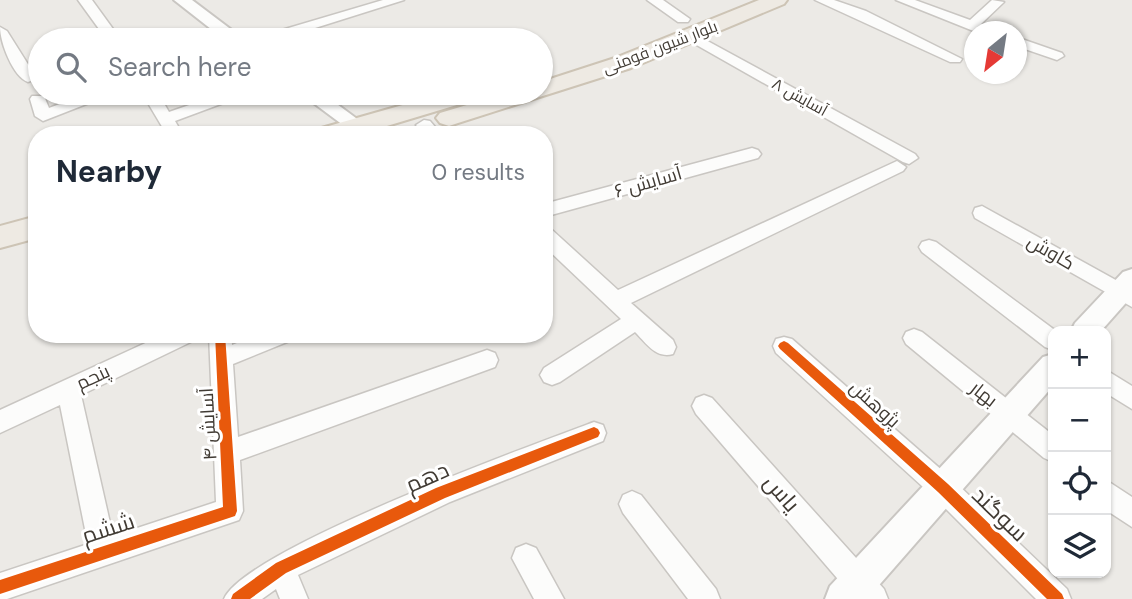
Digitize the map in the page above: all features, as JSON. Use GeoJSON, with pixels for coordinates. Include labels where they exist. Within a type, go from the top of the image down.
{"type":"FeatureCollection","features":[{"type":"Feature","properties":{"kind":"main road","name":"بلوار شیون فومنی"},"geometry":{"type":"LineString","coordinates":[[553,86],[623,63],[732,0]]}},
{"type":"Feature","properties":{"kind":"main road","name":"بلوار شیون فومنی"},"geometry":{"type":"LineString","coordinates":[[553,69],[778,0]]}},
{"type":"Feature","properties":{"kind":"main road"},"geometry":{"type":"LineString","coordinates":[[361,126],[431,105]]}},
{"type":"Feature","properties":{"kind":"main road","name":"بلوار شیون فومنی"},"geometry":{"type":"LineString","coordinates":[[440,126],[497,105]]}},
{"type":"Feature","properties":{"kind":"main road"},"geometry":{"type":"LineString","coordinates":[[0,217],[28,210]]}},
{"type":"Feature","properties":{"kind":"main road"},"geometry":{"type":"LineString","coordinates":[[0,237],[28,229]]}},
{"type":"Feature","properties":{"kind":"street"},"geometry":{"type":"LineString","coordinates":[[85,0],[105,28]]}},
{"type":"Feature","properties":{"kind":"street"},"geometry":{"type":"LineString","coordinates":[[182,0],[220,28]]}},
{"type":"Feature","properties":{"kind":"street"},"geometry":{"type":"LineString","coordinates":[[303,28],[397,0]]}},
{"type":"Feature","properties":{"kind":"street","name":"آسایش ۸"},"geometry":{"type":"LineString","coordinates":[[617,300],[903,163],[687,27],[654,0]]}},
{"type":"Feature","properties":{"kind":"street"},"geometry":{"type":"LineString","coordinates":[[822,0],[862,14],[955,60]]}},
{"type":"Feature","properties":{"kind":"street"},"geometry":{"type":"LineString","coordinates":[[903,0],[964,22]]}},
{"type":"Feature","properties":{"kind":"street"},"geometry":{"type":"LineString","coordinates":[[976,21],[997,2]]}},
{"type":"Feature","properties":{"kind":"street"},"geometry":{"type":"LineString","coordinates":[[0,31],[28,77]]}},
{"type":"Feature","properties":{"kind":"street"},"geometry":{"type":"LineString","coordinates":[[1027,45],[1057,56]]}},
{"type":"Feature","properties":{"kind":"street"},"geometry":{"type":"LineString","coordinates":[[0,58],[15,53]]}},
{"type":"Feature","properties":{"kind":"street"},"geometry":{"type":"LineString","coordinates":[[40,105],[43,116],[71,105]]}},
{"type":"Feature","properties":{"kind":"street"},"geometry":{"type":"LineString","coordinates":[[157,105],[170,126]]}},
{"type":"Feature","properties":{"kind":"street"},"geometry":{"type":"LineString","coordinates":[[166,119],[204,105]]}},
{"type":"Feature","properties":{"kind":"street"},"geometry":{"type":"LineString","coordinates":[[327,105],[357,126]]}},
{"type":"Feature","properties":{"kind":"street","name":"آسایش ۶"},"geometry":{"type":"LineString","coordinates":[[553,208],[752,153]]}},
{"type":"Feature","properties":{"kind":"street","name":"کاوش"},"geometry":{"type":"LineString","coordinates":[[982,213],[1128,290]]}},
{"type":"Feature","properties":{"kind":"street"},"geometry":{"type":"LineString","coordinates":[[553,242],[665,346]]}},
{"type":"Feature","properties":{"kind":"street"},"geometry":{"type":"LineString","coordinates":[[929,247],[1048,337]]}},
{"type":"Feature","properties":{"kind":"street"},"geometry":{"type":"LineString","coordinates":[[1090,326],[1128,290]]}},
{"type":"Feature","properties":{"kind":"street"},"geometry":{"type":"LineString","coordinates":[[552,375],[636,320]]}},
{"type":"Feature","properties":{"kind":"street","name":"بهار"},"geometry":{"type":"LineString","coordinates":[[914,338],[1048,446]]}},
{"type":"Feature","properties":{"kind":"street","name":"پنجم"},"geometry":{"type":"LineString","coordinates":[[0,422],[168,343]]}},
{"type":"Feature","properties":{"kind":"street","name":"آسایش ۴"},"geometry":{"type":"LineString","coordinates":[[221,346],[230,511]]}},
{"type":"Feature","properties":{"kind":"street","name":"پژوهش"},"geometry":{"type":"LineString","coordinates":[[785,346],[943,488]]}},
{"type":"Feature","properties":{"kind":"street"},"geometry":{"type":"LineString","coordinates":[[227,453],[487,360]]}},
{"type":"Feature","properties":{"kind":"street"},"geometry":{"type":"LineString","coordinates":[[859,593],[943,488],[1048,372]]}},
{"type":"Feature","properties":{"kind":"street"},"geometry":{"type":"LineString","coordinates":[[1111,384],[1132,399]]}},
{"type":"Feature","properties":{"kind":"street"},"geometry":{"type":"LineString","coordinates":[[68,389],[103,551]]}},
{"type":"Feature","properties":{"kind":"street","name":"یاس"},"geometry":{"type":"LineString","coordinates":[[704,406],[859,593]]}},
{"type":"Feature","properties":{"kind":"street","name":"دهم"},"geometry":{"type":"LineString","coordinates":[[238,599],[281,568],[441,493],[594,433]]}},
{"type":"Feature","properties":{"kind":"street","name":"سوگند"},"geometry":{"type":"LineString","coordinates":[[943,488],[1057,599]]}},
{"type":"Feature","properties":{"kind":"street"},"geometry":{"type":"LineString","coordinates":[[1111,497],[1132,514]]}},
{"type":"Feature","properties":{"kind":"street"},"geometry":{"type":"LineString","coordinates":[[632,504],[706,599]]}},
{"type":"Feature","properties":{"kind":"street","name":"ششم"},"geometry":{"type":"LineString","coordinates":[[0,587],[230,511]]}},
{"type":"Feature","properties":{"kind":"street"},"geometry":{"type":"LineString","coordinates":[[526,558],[550,599]]}},
{"type":"Feature","properties":{"kind":"street"},"geometry":{"type":"LineString","coordinates":[[281,568],[294,599]]}},
{"type":"Feature","properties":{"kind":"cycle path"},"geometry":{"type":"LineString","coordinates":[[0,587],[230,511],[221,343]]}},
{"type":"Feature","properties":{"kind":"cycle path"},"geometry":{"type":"LineString","coordinates":[[784,346],[943,488],[1057,599]]}},
{"type":"Feature","properties":{"kind":"cycle path"},"geometry":{"type":"LineString","coordinates":[[238,599],[281,568],[441,493],[594,433]]}}]}
